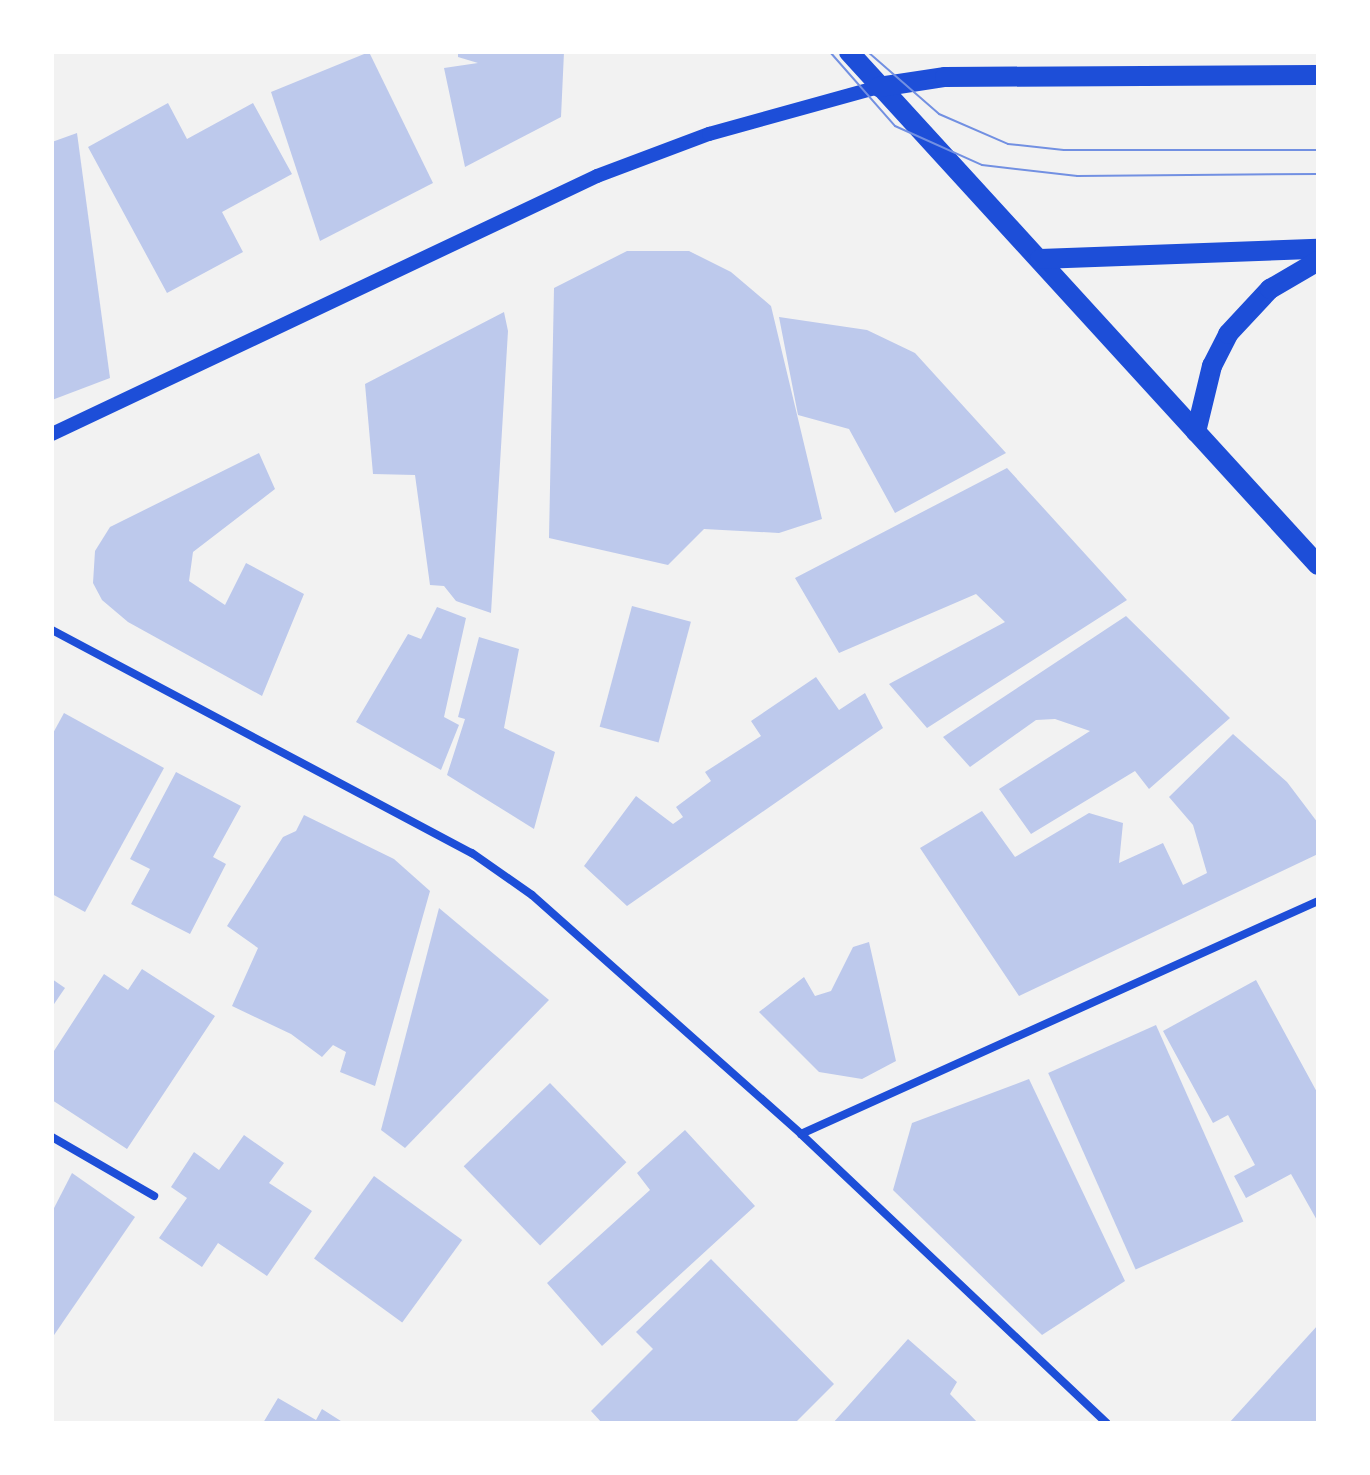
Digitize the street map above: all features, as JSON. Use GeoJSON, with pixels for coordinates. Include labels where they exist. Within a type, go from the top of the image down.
{"type":"FeatureCollection","features":[{"type":"Feature","properties":{"kind":"main road"},"geometry":{"type":"LineString","coordinates":[[849,52],[1318,565]]}},
{"type":"Feature","properties":{"kind":"main road"},"geometry":{"type":"LineString","coordinates":[[879,87],[945,77],[1131,80],[1318,75]]}},
{"type":"Feature","properties":{"kind":"main road"},"geometry":{"type":"LineString","coordinates":[[1040,259],[1318,249]]}},
{"type":"Feature","properties":{"kind":"main road"},"geometry":{"type":"LineString","coordinates":[[1196,432],[1212,366],[1228,334],[1270,289],[1318,261]]}},
{"type":"Feature","properties":{"kind":"street"},"geometry":{"type":"LineString","coordinates":[[52,434],[597,176],[709,134],[879,87]]}},
{"type":"Feature","properties":{"kind":"street"},"geometry":{"type":"LineString","coordinates":[[52,630],[472,853],[532,895],[801,1134],[1107,1423]]}},
{"type":"Feature","properties":{"kind":"street"},"geometry":{"type":"LineString","coordinates":[[801,1134],[1318,901]]}},
{"type":"Feature","properties":{"kind":"street"},"geometry":{"type":"LineString","coordinates":[[52,1137],[154,1196]]}},
{"type":"Feature","properties":{"kind":"building"},"geometry":{"type":"Polygon","coordinates":[[[369,52],[433,183],[320,241],[271,92],[369,52]]]}},
{"type":"Feature","properties":{"kind":"building"},"geometry":{"type":"Polygon","coordinates":[[[458,52],[564,52],[561,117],[465,167],[444,68],[478,63],[458,57],[458,52]]]}},
{"type":"Feature","properties":{"kind":"building"},"geometry":{"type":"Polygon","coordinates":[[[168,103],[187,139],[253,103],[292,174],[222,212],[243,252],[167,293],[88,147],[168,103]]]}},
{"type":"Feature","properties":{"kind":"building"},"geometry":{"type":"Polygon","coordinates":[[[77,133],[110,378],[52,400],[52,142],[77,133]]]}},
{"type":"Feature","properties":{"kind":"building"},"geometry":{"type":"Polygon","coordinates":[[[627,251],[689,251],[731,272],[771,306],[822,519],[779,533],[704,529],[668,565],[549,538],[554,288],[627,251]]]}},
{"type":"Feature","properties":{"kind":"building"},"geometry":{"type":"Polygon","coordinates":[[[504,312],[508,331],[491,613],[456,601],[444,586],[430,585],[415,475],[373,474],[365,384],[504,312]]]}},
{"type":"Feature","properties":{"kind":"building"},"geometry":{"type":"Polygon","coordinates":[[[779,317],[867,330],[915,353],[1006,453],[895,513],[849,429],[798,415],[779,317]]]}},
{"type":"Feature","properties":{"kind":"building"},"geometry":{"type":"Polygon","coordinates":[[[259,453],[275,489],[193,552],[189,581],[225,605],[246,563],[304,594],[262,696],[128,622],[102,600],[93,583],[95,551],[110,527],[259,453]]]}},
{"type":"Feature","properties":{"kind":"building"},"geometry":{"type":"Polygon","coordinates":[[[1007,468],[1127,600],[927,728],[889,684],[1005,622],[976,594],[839,653],[795,578],[1007,468]]]}},
{"type":"Feature","properties":{"kind":"building"},"geometry":{"type":"Polygon","coordinates":[[[632,606],[691,622],[659,743],[600,727],[632,606]]]}},
{"type":"Feature","properties":{"kind":"building"},"geometry":{"type":"Polygon","coordinates":[[[437,607],[466,618],[444,717],[459,725],[441,770],[356,722],[408,634],[421,639],[437,607]]]}},
{"type":"Feature","properties":{"kind":"building"},"geometry":{"type":"Polygon","coordinates":[[[1126,616],[1230,718],[1149,789],[1135,771],[1031,834],[999,789],[1090,731],[1055,719],[1036,720],[970,767],[943,737],[1126,616]]]}},
{"type":"Feature","properties":{"kind":"building"},"geometry":{"type":"Polygon","coordinates":[[[479,637],[519,649],[504,728],[555,752],[534,829],[447,775],[465,719],[458,717],[479,637]]]}},
{"type":"Feature","properties":{"kind":"building"},"geometry":{"type":"Polygon","coordinates":[[[816,677],[839,710],[865,693],[883,728],[627,906],[584,866],[636,796],[673,824],[683,817],[676,807],[711,781],[705,772],[761,736],[751,721],[816,677]]]}},
{"type":"Feature","properties":{"kind":"building"},"geometry":{"type":"Polygon","coordinates":[[[64,713],[164,768],[85,912],[52,894],[52,735],[64,713]]]}},
{"type":"Feature","properties":{"kind":"building"},"geometry":{"type":"Polygon","coordinates":[[[1233,734],[1287,782],[1318,823],[1318,854],[1019,996],[920,848],[982,811],[1015,857],[1089,813],[1123,823],[1119,863],[1163,843],[1183,885],[1207,873],[1193,825],[1169,797],[1233,734]]]}},
{"type":"Feature","properties":{"kind":"building"},"geometry":{"type":"Polygon","coordinates":[[[176,772],[241,806],[213,857],[226,864],[190,934],[131,904],[150,869],[130,859],[176,772]]]}},
{"type":"Feature","properties":{"kind":"building"},"geometry":{"type":"Polygon","coordinates":[[[304,815],[394,859],[430,891],[375,1086],[340,1072],[346,1052],[333,1045],[322,1057],[291,1034],[232,1006],[258,948],[227,926],[283,837],[296,831],[304,815]]]}},
{"type":"Feature","properties":{"kind":"building"},"geometry":{"type":"Polygon","coordinates":[[[439,908],[549,1000],[405,1148],[381,1130],[439,908]]]}},
{"type":"Feature","properties":{"kind":"building"},"geometry":{"type":"Polygon","coordinates":[[[869,942],[896,1061],[862,1079],[819,1072],[759,1012],[804,977],[815,996],[831,991],[853,947],[869,942]]]}},
{"type":"Feature","properties":{"kind":"building"},"geometry":{"type":"Polygon","coordinates":[[[142,969],[215,1016],[127,1149],[52,1100],[52,1054],[104,974],[128,990],[142,969]]]}},
{"type":"Feature","properties":{"kind":"building"},"geometry":{"type":"Polygon","coordinates":[[[52,979],[65,988],[52,1007],[52,979]]]}},
{"type":"Feature","properties":{"kind":"building"},"geometry":{"type":"Polygon","coordinates":[[[1256,980],[1318,1094],[1318,1222],[1291,1174],[1246,1198],[1234,1176],[1255,1165],[1228,1115],[1213,1123],[1163,1031],[1256,980]]]}},
{"type":"Feature","properties":{"kind":"building"},"geometry":{"type":"Polygon","coordinates":[[[1156,1025],[1243,1221],[1136,1269],[1048,1073],[1156,1025]]]}},
{"type":"Feature","properties":{"kind":"building"},"geometry":{"type":"Polygon","coordinates":[[[1029,1079],[1125,1281],[1042,1335],[893,1190],[912,1123],[1029,1079]]]}},
{"type":"Feature","properties":{"kind":"building"},"geometry":{"type":"Polygon","coordinates":[[[550,1083],[626,1162],[540,1245],[464,1166],[550,1083]]]}},
{"type":"Feature","properties":{"kind":"building"},"geometry":{"type":"Polygon","coordinates":[[[685,1130],[755,1206],[602,1346],[547,1283],[650,1190],[637,1173],[685,1130]]]}},
{"type":"Feature","properties":{"kind":"building"},"geometry":{"type":"Polygon","coordinates":[[[244,1135],[284,1163],[269,1183],[312,1211],[267,1276],[218,1243],[202,1267],[159,1238],[187,1198],[171,1187],[194,1152],[219,1170],[244,1135]]]}},
{"type":"Feature","properties":{"kind":"building"},"geometry":{"type":"Polygon","coordinates":[[[72,1173],[135,1217],[52,1338],[52,1212],[72,1173]]]}},
{"type":"Feature","properties":{"kind":"building"},"geometry":{"type":"Polygon","coordinates":[[[374,1176],[462,1240],[402,1323],[314,1259],[374,1176]]]}},
{"type":"Feature","properties":{"kind":"building"},"geometry":{"type":"Polygon","coordinates":[[[711,1259],[834,1384],[795,1423],[602,1423],[591,1411],[653,1349],[636,1332],[711,1259]]]}},
{"type":"Feature","properties":{"kind":"building"},"geometry":{"type":"Polygon","coordinates":[[[1318,1325],[1318,1423],[1229,1423],[1318,1325]]]}},
{"type":"Feature","properties":{"kind":"building"},"geometry":{"type":"Polygon","coordinates":[[[908,1339],[957,1382],[950,1394],[978,1423],[833,1423],[908,1339]]]}},
{"type":"Feature","properties":{"kind":"building"},"geometry":{"type":"Polygon","coordinates":[[[278,1398],[316,1420],[322,1409],[344,1423],[263,1423],[278,1398]]]}},
{"type":"Feature","properties":{"kind":"tram line"},"geometry":{"type":"LineString","coordinates":[[830,52],[895,126],[982,165],[1077,176],[1318,174]]}},
{"type":"Feature","properties":{"kind":"tram line"},"geometry":{"type":"LineString","coordinates":[[868,52],[939,114],[1008,144],[1064,150],[1318,150]]}}]}
